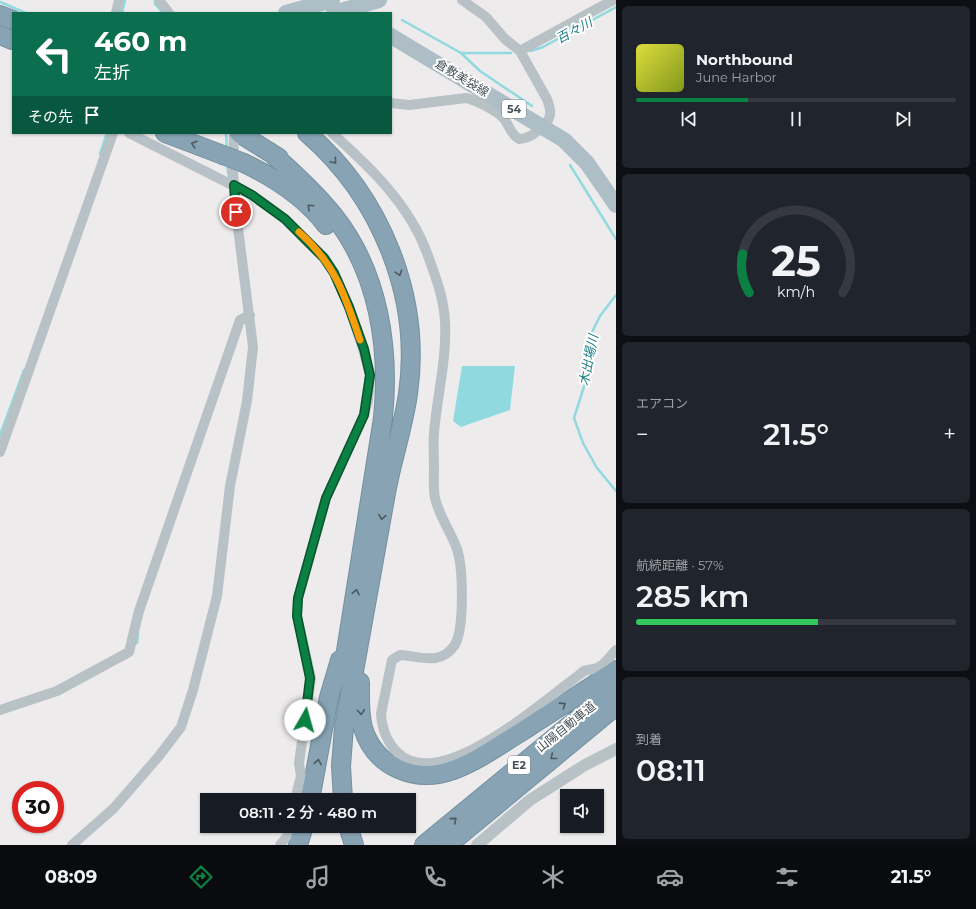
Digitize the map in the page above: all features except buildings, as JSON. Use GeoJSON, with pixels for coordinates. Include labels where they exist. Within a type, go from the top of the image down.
{"type":"FeatureCollection","features":[{"type":"Feature","properties":{"kind":"highway"},"geometry":{"type":"LineString","coordinates":[[0,15],[12,20]]}},
{"type":"Feature","properties":{"kind":"highway"},"geometry":{"type":"LineString","coordinates":[[0,25],[8,37]]}},
{"type":"Feature","properties":{"kind":"highway"},"geometry":{"type":"LineString","coordinates":[[168,134],[244,163],[282,184],[311,208],[324,222],[355,266],[371,298],[380,323]]}},
{"type":"Feature","properties":{"kind":"highway"},"geometry":{"type":"LineString","coordinates":[[241,134],[298,169],[330,198],[362,242],[378,274],[389,309],[396,349],[396,388],[389,479]]}},
{"type":"Feature","properties":{"kind":"highway"},"geometry":{"type":"LineString","coordinates":[[308,134],[346,175],[368,205],[385,236],[401,280],[409,325],[410,371],[406,407],[355,631],[333,746],[333,793]]}},
{"type":"Feature","properties":{"kind":"highway"},"geometry":{"type":"LineString","coordinates":[[270,152],[310,188],[344,230],[369,278],[380,323],[386,378],[383,418],[363,551],[342,748],[341,771],[343,793]]}},
{"type":"Feature","properties":{"kind":"highway"},"geometry":{"type":"LineString","coordinates":[[355,631],[360,702],[363,727],[367,738],[379,756],[388,763],[398,769],[419,776],[442,774],[466,765],[616,670]]}},
{"type":"Feature","properties":{"kind":"highway"},"geometry":{"type":"LineString","coordinates":[[311,793],[329,697],[355,631]]}},
{"type":"Feature","properties":{"kind":"highway","name":"山陽自動車道"},"geometry":{"type":"LineString","coordinates":[[424,845],[616,687]]}},
{"type":"Feature","properties":{"kind":"highway","name":"山陽自動車道"},"geometry":{"type":"LineString","coordinates":[[448,845],[616,706]]}},
{"type":"Feature","properties":{"kind":"highway"},"geometry":{"type":"LineString","coordinates":[[456,845],[509,793]]}},
{"type":"Feature","properties":{"kind":"highway"},"geometry":{"type":"LineString","coordinates":[[298,845],[302,833]]}},
{"type":"Feature","properties":{"kind":"highway"},"geometry":{"type":"LineString","coordinates":[[341,833],[344,845]]}},
{"type":"Feature","properties":{"kind":"highway"},"geometry":{"type":"LineString","coordinates":[[350,833],[354,845]]}},
{"type":"Feature","properties":{"kind":"main road"},"geometry":{"type":"LineString","coordinates":[[290,12],[332,0]]}},
{"type":"Feature","properties":{"kind":"main road"},"geometry":{"type":"LineString","coordinates":[[338,12],[380,0]]}},
{"type":"Feature","properties":{"kind":"main road"},"geometry":{"type":"LineString","coordinates":[[0,9],[12,19]]}},
{"type":"Feature","properties":{"kind":"main road","name":"倉敷美袋線"},"geometry":{"type":"LineString","coordinates":[[392,37],[543,125],[564,140],[581,155],[616,205]]}},
{"type":"Feature","properties":{"kind":"street"},"geometry":{"type":"LineString","coordinates":[[116,12],[118,0]]}},
{"type":"Feature","properties":{"kind":"street"},"geometry":{"type":"LineString","coordinates":[[159,0],[168,12]]}},
{"type":"Feature","properties":{"kind":"street"},"geometry":{"type":"LineString","coordinates":[[392,103],[409,105],[466,98],[501,115],[512,133],[519,138],[529,138],[550,117],[550,107],[520,52],[486,17],[462,0]]}},
{"type":"Feature","properties":{"kind":"street"},"geometry":{"type":"LineString","coordinates":[[520,52],[613,0]]}},
{"type":"Feature","properties":{"kind":"street"},"geometry":{"type":"LineString","coordinates":[[0,6],[14,12]]}},
{"type":"Feature","properties":{"kind":"street"},"geometry":{"type":"LineString","coordinates":[[0,452],[113,134]]}},
{"type":"Feature","properties":{"kind":"street"},"geometry":{"type":"LineString","coordinates":[[131,134],[231,183],[252,195],[285,219],[324,258],[334,273],[349,307],[364,349],[370,375],[364,415],[326,498],[298,598],[297,616],[310,678],[299,762],[300,776],[296,793]]}},
{"type":"Feature","properties":{"kind":"street"},"geometry":{"type":"LineString","coordinates":[[72,845],[114,808],[159,756],[181,727],[193,690],[217,596],[230,486],[252,369],[250,315],[231,183],[234,134]]}},
{"type":"Feature","properties":{"kind":"street"},"geometry":{"type":"LineString","coordinates":[[333,134],[374,173],[399,202],[416,228],[441,294],[445,321],[445,352],[434,433],[434,484],[435,498],[454,540],[461,561],[459,637],[454,646],[448,652],[431,660],[400,655],[392,660],[381,714],[382,723],[389,743],[403,758],[412,762],[433,764],[458,757],[538,708],[585,671],[599,668],[616,650]]}},
{"type":"Feature","properties":{"kind":"street"},"geometry":{"type":"LineString","coordinates":[[0,710],[57,690],[129,652],[139,611],[240,320],[250,315]]}},
{"type":"Feature","properties":{"kind":"street"},"geometry":{"type":"LineString","coordinates":[[477,845],[530,800],[585,765],[616,749]]}},
{"type":"Feature","properties":{"kind":"street"},"geometry":{"type":"LineString","coordinates":[[280,845],[288,833]]}},
{"type":"Feature","properties":{"kind":"water"},"geometry":{"type":"Polygon","coordinates":[[[462,366],[515,366],[510,410],[461,427],[453,421],[462,366]]]}},
{"type":"Feature","properties":{"kind":"waterway"},"geometry":{"type":"LineString","coordinates":[[122,12],[125,0]]}},
{"type":"Feature","properties":{"kind":"waterway"},"geometry":{"type":"LineString","coordinates":[[155,0],[155,4],[162,12]]}},
{"type":"Feature","properties":{"kind":"waterway"},"geometry":{"type":"LineString","coordinates":[[0,2],[24,12]]}},
{"type":"Feature","properties":{"kind":"waterway","name":"百々川"},"geometry":{"type":"LineString","coordinates":[[531,51],[543,47],[616,7]]}},
{"type":"Feature","properties":{"kind":"waterway","name":"木出場川"},"geometry":{"type":"LineString","coordinates":[[402,20],[461,53],[480,71],[532,106]]}},
{"type":"Feature","properties":{"kind":"waterway","name":"百々川"},"geometry":{"type":"LineString","coordinates":[[462,53],[511,53]]}},
{"type":"Feature","properties":{"kind":"waterway"},"geometry":{"type":"LineString","coordinates":[[100,154],[107,134]]}},
{"type":"Feature","properties":{"kind":"waterway"},"geometry":{"type":"LineString","coordinates":[[226,134],[227,149]]}},
{"type":"Feature","properties":{"kind":"waterway"},"geometry":{"type":"LineString","coordinates":[[227,164],[229,178]]}},
{"type":"Feature","properties":{"kind":"waterway","name":"木出場川"},"geometry":{"type":"LineString","coordinates":[[570,165],[616,239]]}},
{"type":"Feature","properties":{"kind":"waterway","name":"木出場川"},"geometry":{"type":"LineString","coordinates":[[616,295],[600,316],[592,332],[589,371],[574,418],[583,443],[597,468],[616,491]]}},
{"type":"Feature","properties":{"kind":"waterway"},"geometry":{"type":"LineString","coordinates":[[0,435],[24,370]]}},
{"type":"Feature","properties":{"kind":"waterway"},"geometry":{"type":"LineString","coordinates":[[134,644],[137,643],[138,634]]}},
{"type":"Feature","properties":{"kind":"slow traffic"},"geometry":{"type":"LineString","coordinates":[[299,232],[324,258],[334,273],[349,307],[360,340]]}},
{"type":"Feature","properties":{"kind":"route"},"geometry":{"type":"LineString","coordinates":[[236,212],[234,185],[252,195],[285,219],[308,240],[324,258],[334,273],[349,307],[364,349],[370,375],[368,401],[364,415],[326,498],[298,598],[297,616],[310,678],[305,720]]}}]}
